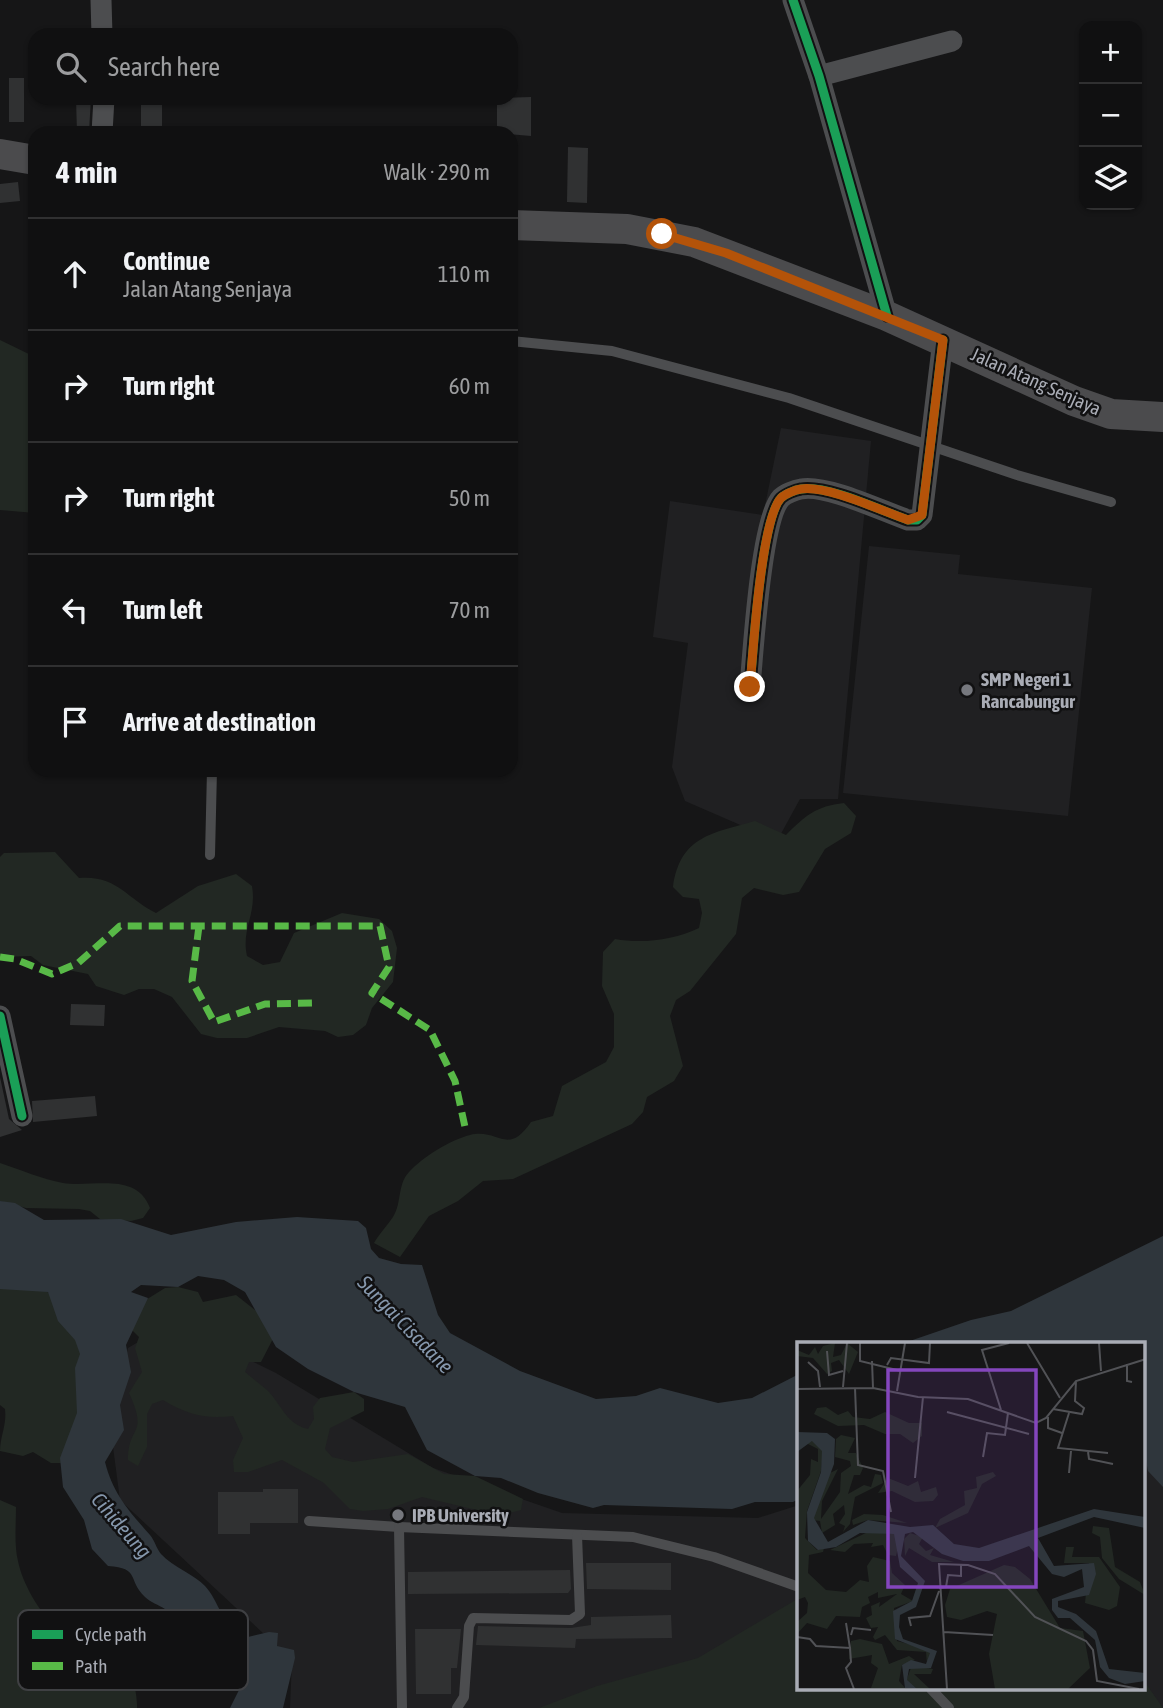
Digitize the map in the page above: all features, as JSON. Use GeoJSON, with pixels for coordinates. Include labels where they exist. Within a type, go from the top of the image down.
{"type":"FeatureCollection","features":[{"type":"Feature","properties":{"kind":"main road"},"geometry":{"type":"LineString","coordinates":[[0,155],[28,159]]}},
{"type":"Feature","properties":{"kind":"main road","name":"Jalan Atang Senjaya"},"geometry":{"type":"LineString","coordinates":[[518,225],[627,229],[662,234],[726,253],[887,316],[1086,405],[1136,418],[1163,417]]}},
{"type":"Feature","properties":{"kind":"street"},"geometry":{"type":"LineString","coordinates":[[793,0],[819,76],[887,316]]}},
{"type":"Feature","properties":{"kind":"street"},"geometry":{"type":"LineString","coordinates":[[95,4],[100,28]]}},
{"type":"Feature","properties":{"kind":"street"},"geometry":{"type":"LineString","coordinates":[[819,76],[952,41]]}},
{"type":"Feature","properties":{"kind":"street"},"geometry":{"type":"LineString","coordinates":[[102,126],[104,105]]}},
{"type":"Feature","properties":{"kind":"street"},"geometry":{"type":"LineString","coordinates":[[750,687],[756,606],[772,516],[781,498],[803,488],[917,520],[922,515],[943,340]]}},
{"type":"Feature","properties":{"kind":"street"},"geometry":{"type":"LineString","coordinates":[[0,1016],[22,1116]]}},
{"type":"Feature","properties":{"kind":"lane"},"geometry":{"type":"LineString","coordinates":[[518,342],[612,351],[789,398],[930,447],[1111,502]]}},
{"type":"Feature","properties":{"kind":"lane"},"geometry":{"type":"LineString","coordinates":[[210,855],[212,777]]}},
{"type":"Feature","properties":{"kind":"lane"},"geometry":{"type":"LineString","coordinates":[[309,1521],[633,1537],[714,1557],[797,1586]]}},
{"type":"Feature","properties":{"kind":"lane"},"geometry":{"type":"LineString","coordinates":[[398,1527],[402,1708]]}},
{"type":"Feature","properties":{"kind":"lane"},"geometry":{"type":"LineString","coordinates":[[457,1708],[464,1697],[469,1626],[473,1618],[571,1620],[580,1614],[577,1535]]}},
{"type":"Feature","properties":{"kind":"lane"},"geometry":{"type":"LineString","coordinates":[[932,1690],[949,1708]]}},
{"type":"Feature","properties":{"kind":"shaded area"},"geometry":{"type":"Polygon","coordinates":[[[0,340],[28,354],[28,512],[0,510],[0,340]]]}},
{"type":"Feature","properties":{"kind":"shaded area"},"geometry":{"type":"Polygon","coordinates":[[[781,428],[871,441],[838,799],[800,799],[777,841],[685,801],[672,767],[688,643],[653,637],[670,501],[763,515],[781,428]]]}},
{"type":"Feature","properties":{"kind":"shaded area","name":"SMP Negeri 1 Rancabungur"},"geometry":{"type":"Polygon","coordinates":[[[869,546],[960,555],[958,574],[1092,588],[1068,816],[843,793],[869,546]]]}},
{"type":"Feature","properties":{"kind":"shaded area"},"geometry":{"type":"Polygon","coordinates":[[[844,803],[856,816],[851,833],[825,849],[799,892],[783,895],[754,888],[742,898],[736,934],[690,991],[676,1000],[670,1016],[683,1066],[674,1081],[647,1097],[643,1112],[632,1124],[513,1179],[483,1181],[458,1201],[429,1216],[400,1257],[374,1243],[396,1212],[405,1177],[422,1161],[446,1145],[470,1135],[488,1135],[509,1140],[515,1138],[531,1122],[553,1116],[562,1086],[606,1062],[614,1047],[614,1014],[602,986],[603,952],[615,939],[658,940],[699,928],[702,913],[699,899],[683,897],[673,887],[677,870],[691,847],[712,834],[755,821],[786,835],[812,813],[844,803]]]}},
{"type":"Feature","properties":{"kind":"shaded area"},"geometry":{"type":"Polygon","coordinates":[[[55,852],[79,878],[103,880],[112,884],[156,913],[198,886],[236,874],[252,886],[252,905],[246,938],[247,956],[263,965],[280,962],[294,933],[342,913],[379,919],[392,931],[397,948],[393,982],[372,1008],[366,1025],[353,1035],[338,1037],[325,1031],[279,1027],[247,1038],[217,1038],[201,1034],[172,997],[154,989],[139,989],[124,995],[96,986],[88,974],[43,965],[31,956],[0,957],[0,857],[4,853],[55,852]]]}},
{"type":"Feature","properties":{"kind":"shaded area"},"geometry":{"type":"Polygon","coordinates":[[[0,1163],[63,1183],[124,1185],[135,1189],[150,1208],[143,1218],[131,1221],[100,1219],[90,1211],[79,1209],[26,1208],[0,1201],[0,1163]]]}},
{"type":"Feature","properties":{"kind":"shaded area"},"geometry":{"type":"Polygon","coordinates":[[[0,1284],[32,1284],[55,1296],[83,1336],[81,1407],[62,1463],[51,1463],[33,1452],[23,1456],[0,1451],[5,1409],[0,1405],[0,1284]]]}},
{"type":"Feature","properties":{"kind":"shaded area"},"geometry":{"type":"Polygon","coordinates":[[[178,1287],[198,1292],[203,1302],[236,1295],[259,1313],[270,1313],[278,1329],[261,1362],[249,1362],[245,1372],[267,1390],[294,1423],[308,1429],[314,1419],[313,1407],[320,1398],[354,1392],[364,1399],[364,1411],[330,1428],[325,1449],[332,1457],[353,1462],[408,1454],[444,1474],[475,1476],[523,1499],[521,1510],[509,1513],[485,1512],[422,1497],[388,1509],[350,1509],[324,1483],[282,1460],[248,1472],[234,1472],[233,1460],[243,1438],[233,1416],[197,1415],[163,1400],[152,1404],[147,1414],[147,1447],[138,1466],[128,1460],[137,1424],[135,1407],[129,1393],[142,1372],[135,1348],[139,1337],[131,1329],[136,1306],[165,1288],[178,1287]]]}},
{"type":"Feature","properties":{"kind":"shaded area","name":"IPB University"},"geometry":{"type":"Polygon","coordinates":[[[172,1322],[276,1373],[433,1468],[562,1513],[758,1518],[797,1506],[797,1690],[1146,1690],[1146,1451],[1163,1471],[1163,1708],[290,1708],[292,1660],[248,1619],[248,1610],[238,1610],[120,1500],[110,1424],[128,1348],[172,1322]]]}},
{"type":"Feature","properties":{"kind":"shaded area"},"geometry":{"type":"Polygon","coordinates":[[[0,1500],[16,1507],[18,1561],[23,1578],[42,1610],[18,1610],[18,1690],[135,1690],[137,1708],[0,1708],[0,1500]]]}},
{"type":"Feature","properties":{"kind":"shaded area"},"geometry":{"type":"Polygon","coordinates":[[[797,1599],[797,1690],[1146,1690],[1146,1684],[1163,1708],[539,1708],[597,1686],[698,1658],[797,1599]]]}},
{"type":"Feature","properties":{"kind":"water"},"geometry":{"type":"Polygon","coordinates":[[[0,1201],[15,1203],[44,1220],[121,1219],[171,1235],[236,1222],[297,1217],[358,1221],[366,1228],[371,1249],[379,1258],[401,1264],[422,1265],[438,1315],[450,1333],[520,1371],[596,1399],[636,1396],[660,1388],[718,1403],[752,1398],[797,1375],[797,1500],[755,1502],[732,1509],[604,1505],[593,1508],[538,1493],[501,1478],[475,1476],[427,1450],[405,1407],[354,1392],[308,1369],[276,1347],[245,1292],[224,1280],[198,1276],[178,1287],[141,1285],[131,1292],[148,1298],[126,1345],[131,1372],[120,1405],[124,1430],[105,1462],[117,1493],[152,1537],[161,1554],[205,1586],[220,1610],[165,1610],[145,1597],[129,1572],[108,1566],[92,1549],[84,1520],[63,1487],[60,1458],[77,1413],[75,1368],[80,1354],[75,1340],[58,1321],[48,1292],[0,1289],[0,1201]]]}},
{"type":"Feature","properties":{"kind":"water"},"geometry":{"type":"Polygon","coordinates":[[[1163,1236],[1163,1487],[1148,1471],[1146,1461],[1146,1342],[907,1342],[971,1320],[1011,1311],[1163,1236]]]}},
{"type":"Feature","properties":{"kind":"water"},"geometry":{"type":"Polygon","coordinates":[[[269,1632],[278,1633],[277,1646],[294,1650],[295,1658],[283,1708],[230,1708],[239,1690],[248,1690],[248,1637],[269,1632]]]}},
{"type":"Feature","properties":{"kind":"building"},"geometry":{"type":"Polygon","coordinates":[[[9,78],[24,78],[24,122],[9,122],[9,78]]]}},
{"type":"Feature","properties":{"kind":"building"},"geometry":{"type":"Polygon","coordinates":[[[518,97],[531,97],[531,136],[518,135],[518,126],[497,126],[497,105],[518,105],[518,97]]]}},
{"type":"Feature","properties":{"kind":"building"},"geometry":{"type":"Polygon","coordinates":[[[76,105],[91,105],[89,126],[77,126],[76,105]]]}},
{"type":"Feature","properties":{"kind":"building"},"geometry":{"type":"Polygon","coordinates":[[[141,105],[162,105],[162,126],[141,126],[141,105]]]}},
{"type":"Feature","properties":{"kind":"building"},"geometry":{"type":"Polygon","coordinates":[[[568,147],[588,148],[587,203],[567,202],[568,147]]]}},
{"type":"Feature","properties":{"kind":"building"},"geometry":{"type":"Polygon","coordinates":[[[18,182],[20,201],[0,203],[0,184],[18,182]]]}},
{"type":"Feature","properties":{"kind":"building"},"geometry":{"type":"Polygon","coordinates":[[[71,1004],[105,1005],[104,1026],[70,1025],[71,1004]]]}},
{"type":"Feature","properties":{"kind":"building"},"geometry":{"type":"Polygon","coordinates":[[[0,1077],[9,1119],[22,1130],[0,1137],[0,1077]]]}},
{"type":"Feature","properties":{"kind":"building"},"geometry":{"type":"Polygon","coordinates":[[[95,1096],[97,1116],[33,1122],[32,1101],[95,1096]]]}},
{"type":"Feature","properties":{"kind":"building"},"geometry":{"type":"Polygon","coordinates":[[[263,1489],[298,1489],[298,1523],[250,1523],[250,1534],[218,1534],[218,1492],[263,1492],[263,1489]]]}},
{"type":"Feature","properties":{"kind":"building"},"geometry":{"type":"Polygon","coordinates":[[[586,1563],[671,1563],[671,1590],[587,1589],[586,1563]]]}},
{"type":"Feature","properties":{"kind":"building"},"geometry":{"type":"Polygon","coordinates":[[[570,1570],[571,1589],[568,1593],[408,1594],[408,1572],[570,1570]]]}},
{"type":"Feature","properties":{"kind":"building"},"geometry":{"type":"Polygon","coordinates":[[[671,1615],[672,1638],[576,1639],[575,1648],[476,1645],[478,1626],[571,1628],[591,1625],[591,1617],[671,1615]]]}},
{"type":"Feature","properties":{"kind":"building"},"geometry":{"type":"Polygon","coordinates":[[[415,1629],[461,1629],[457,1668],[451,1668],[451,1694],[416,1694],[415,1629]]]}},
{"type":"Feature","properties":{"kind":"marked path"},"geometry":{"type":"LineString","coordinates":[[0,957],[15,959],[52,974],[78,963],[120,926],[380,926],[389,967],[372,993],[430,1030],[455,1081],[465,1127]]}},
{"type":"Feature","properties":{"kind":"marked path"},"geometry":{"type":"LineString","coordinates":[[199,926],[192,981],[214,1022],[265,1004],[314,1003]]}},
{"type":"Feature","properties":{"kind":"cycle path"},"geometry":{"type":"LineString","coordinates":[[793,0],[819,76],[887,316]]}},
{"type":"Feature","properties":{"kind":"cycle path"},"geometry":{"type":"LineString","coordinates":[[750,687],[763,558],[774,511],[781,498],[801,489],[825,490],[908,520],[917,520],[922,515],[943,340]]}},
{"type":"Feature","properties":{"kind":"cycle path"},"geometry":{"type":"LineString","coordinates":[[0,1016],[22,1116]]}},
{"type":"Feature","properties":{"kind":"place","name":"SMP Negeri 1 Rancabungur"},"geometry":{"type":"Point","coordinates":[967,690]}},
{"type":"Feature","properties":{"kind":"place","name":"IPB University"},"geometry":{"type":"Point","coordinates":[398,1515]}},
{"type":"Feature","properties":{"kind":"route"},"geometry":{"type":"LineString","coordinates":[[662,234],[726,253],[943,340],[922,515],[917,520],[908,520],[825,492],[803,488],[781,498],[772,516],[756,606],[750,687]]}},
{"type":"Feature","properties":{"kind":"water label","name":"Sungai Cisadane"},"geometry":{"type":"Point","coordinates":[406,1324]}},
{"type":"Feature","properties":{"kind":"water label","name":"Cihideung"},"geometry":{"type":"Point","coordinates":[122,1525]}}]}
